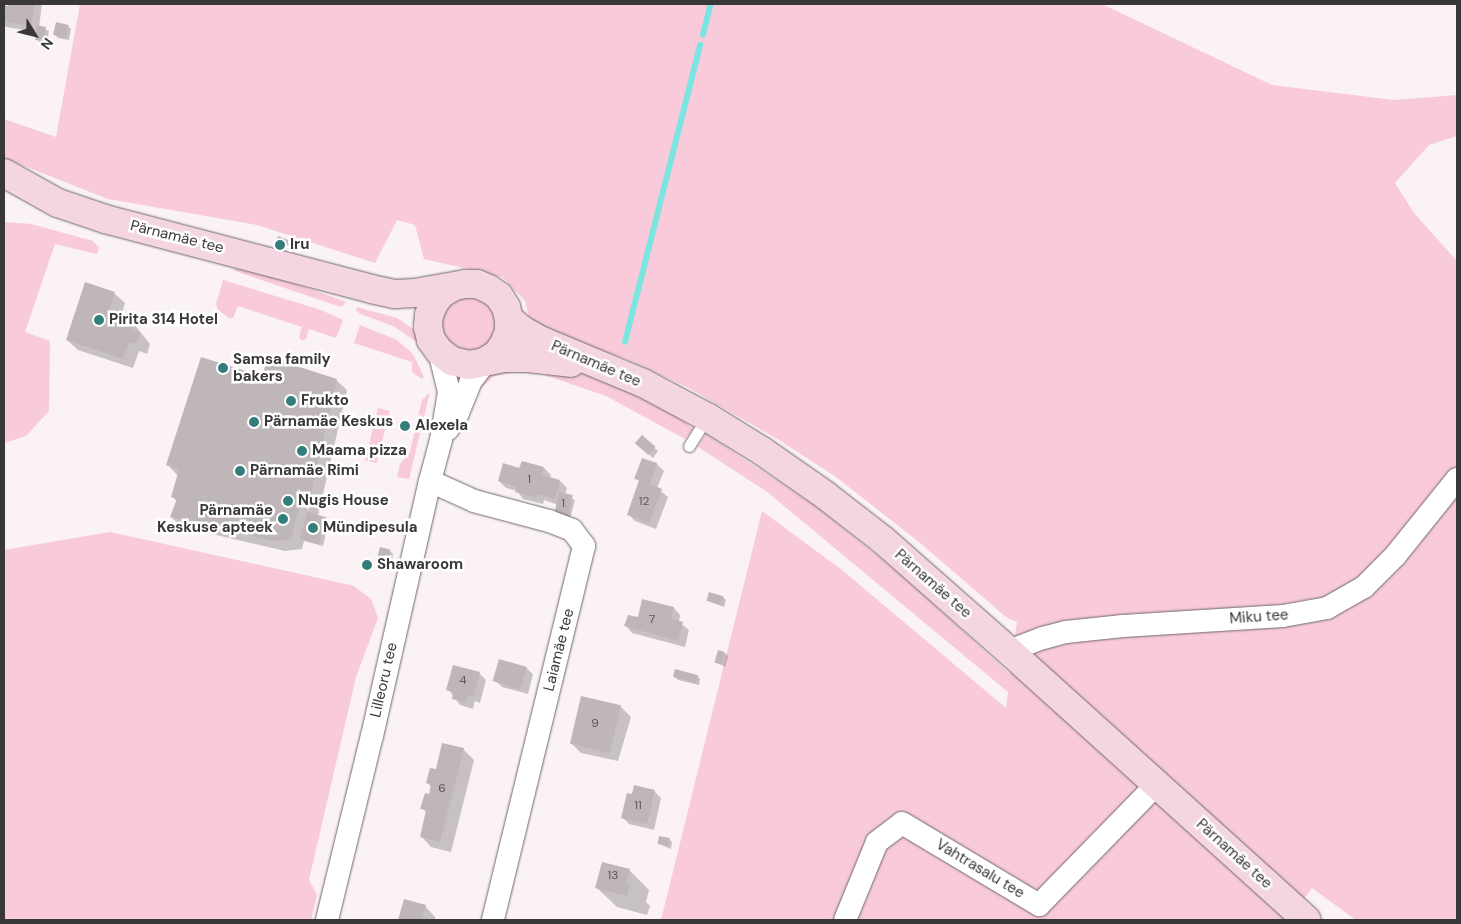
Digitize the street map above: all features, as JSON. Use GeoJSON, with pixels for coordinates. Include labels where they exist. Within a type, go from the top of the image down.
{"type":"FeatureCollection","features":[{"type":"Feature","properties":{"kind":"main road","name":"Pärnamäe tee"},"geometry":{"type":"LineString","coordinates":[[4,173],[58,203],[105,219],[222,248],[276,265],[396,294],[453,287]]}},
{"type":"Feature","properties":{"kind":"main road"},"geometry":{"type":"LineString","coordinates":[[4,189],[58,203]]}},
{"type":"Feature","properties":{"kind":"main road"},"geometry":{"type":"LineString","coordinates":[[276,265],[352,298],[405,312],[433,339],[452,361],[469,365],[486,361],[528,358],[597,365]]}},
{"type":"Feature","properties":{"kind":"main road"},"geometry":{"type":"LineString","coordinates":[[433,339],[429,315],[434,303],[442,294],[453,287],[477,284],[489,289],[498,296],[506,307],[509,319],[509,332],[504,344],[497,354],[486,361]]}},
{"type":"Feature","properties":{"kind":"main road","name":"Pärnamäe tee"},"geometry":{"type":"LineString","coordinates":[[509,319],[522,330],[542,341],[643,383],[708,417],[762,451],[825,495],[883,540],[1009,651],[1307,920]]}},
{"type":"Feature","properties":{"kind":"street","name":"Lilleoru tee"},"geometry":{"type":"LineString","coordinates":[[327,920],[441,440],[448,392],[433,339]]}},
{"type":"Feature","properties":{"kind":"street","name":"Lilleoru tee"},"geometry":{"type":"LineString","coordinates":[[441,440],[458,413],[471,381],[486,361]]}},
{"type":"Feature","properties":{"kind":"street","name":"Miku tee"},"geometry":{"type":"LineString","coordinates":[[1009,651],[1043,638],[1066,632],[1123,626],[1283,616],[1326,608],[1364,587],[1395,556],[1457,479]]}},
{"type":"Feature","properties":{"kind":"street","name":"Laiamäe tee"},"geometry":{"type":"LineString","coordinates":[[430,481],[474,501],[549,521],[572,530],[584,546],[493,920]]}},
{"type":"Feature","properties":{"kind":"street","name":"Vahtrasalu tee"},"geometry":{"type":"LineString","coordinates":[[845,920],[877,842],[902,823],[1039,904],[1157,784]]}},
{"type":"Feature","properties":{"kind":"lane"},"geometry":{"type":"LineString","coordinates":[[689,446],[708,417]]}},
{"type":"Feature","properties":{"kind":"shaded area"},"geometry":{"type":"Polygon","coordinates":[[[80,4],[1102,4],[1272,85],[1394,100],[1457,95],[1457,136],[1429,145],[1395,183],[1414,213],[1457,261],[1457,920],[1356,920],[1312,888],[1290,918],[1292,920],[661,920],[762,511],[842,570],[1006,708],[1008,692],[766,491],[698,447],[706,434],[813,504],[904,577],[1010,674],[1017,622],[1006,617],[919,542],[836,477],[779,440],[689,388],[626,359],[531,326],[525,301],[502,277],[424,259],[415,225],[397,220],[375,263],[257,225],[108,199],[4,158],[4,119],[56,137],[80,4]]]}},
{"type":"Feature","properties":{"kind":"shaded area"},"geometry":{"type":"Polygon","coordinates":[[[4,222],[31,224],[93,241],[99,248],[97,254],[55,244],[25,332],[50,341],[49,411],[26,436],[4,443],[4,222]]]}},
{"type":"Feature","properties":{"kind":"shaded area"},"geometry":{"type":"Polygon","coordinates":[[[246,267],[346,302],[342,307],[338,306],[232,270],[246,267]]]}},
{"type":"Feature","properties":{"kind":"shaded area"},"geometry":{"type":"Polygon","coordinates":[[[223,280],[321,310],[343,320],[336,338],[309,329],[306,339],[302,341],[299,337],[302,327],[238,306],[233,318],[229,318],[218,310],[216,304],[223,280]]]}},
{"type":"Feature","properties":{"kind":"shaded area"},"geometry":{"type":"Polygon","coordinates":[[[469,297],[479,299],[488,305],[494,314],[496,324],[494,334],[488,343],[479,349],[469,351],[459,349],[450,343],[444,334],[442,324],[444,314],[450,305],[459,299],[469,297]]]}},
{"type":"Feature","properties":{"kind":"shaded area"},"geometry":{"type":"Polygon","coordinates":[[[357,307],[397,318],[419,333],[418,343],[395,327],[361,314],[356,311],[357,307]]]}},
{"type":"Feature","properties":{"kind":"shaded area"},"geometry":{"type":"Polygon","coordinates":[[[360,325],[397,340],[413,354],[424,377],[422,379],[412,372],[412,362],[354,343],[360,325]]]}},
{"type":"Feature","properties":{"kind":"shaded area"},"geometry":{"type":"Polygon","coordinates":[[[491,370],[581,371],[613,383],[658,406],[683,420],[693,429],[685,439],[606,396],[542,374],[513,372],[494,376],[475,394],[491,370]]]}},
{"type":"Feature","properties":{"kind":"shaded area"},"geometry":{"type":"Polygon","coordinates":[[[430,392],[409,479],[397,477],[400,464],[410,452],[422,400],[430,392]]]}},
{"type":"Feature","properties":{"kind":"shaded area"},"geometry":{"type":"Polygon","coordinates":[[[378,408],[390,411],[377,463],[365,460],[378,408]]]}},
{"type":"Feature","properties":{"kind":"shaded area"},"geometry":{"type":"Polygon","coordinates":[[[110,532],[354,586],[371,599],[378,618],[356,677],[309,880],[317,895],[311,920],[4,920],[4,550],[110,532]]]}},
{"type":"Feature","properties":{"kind":"building"},"geometry":{"type":"Polygon","coordinates":[[[9,4],[35,4],[31,26],[4,22],[4,5],[8,6],[9,4]]]}},
{"type":"Feature","properties":{"kind":"building"},"geometry":{"type":"Polygon","coordinates":[[[56,22],[69,25],[66,38],[53,35],[56,22]]]}},
{"type":"Feature","properties":{"kind":"building"},"geometry":{"type":"Polygon","coordinates":[[[37,25],[46,27],[45,41],[35,40],[37,25]]]}},
{"type":"Feature","properties":{"kind":"building"},"geometry":{"type":"Polygon","coordinates":[[[278,236],[288,240],[287,244],[276,241],[278,236]]]}},
{"type":"Feature","properties":{"kind":"building","name":"Pirita 314 Hotel"},"geometry":{"type":"Polygon","coordinates":[[[85,282],[115,292],[108,314],[134,323],[132,330],[140,332],[136,344],[129,342],[123,359],[66,340],[85,282]]]}},
{"type":"Feature","properties":{"kind":"building","name":"Pärnamäe Keskus"},"geometry":{"type":"Polygon","coordinates":[[[201,357],[262,376],[268,357],[337,379],[308,507],[300,505],[291,539],[273,541],[170,517],[177,499],[171,497],[179,470],[166,465],[201,357]]]}},
{"type":"Feature","properties":{"kind":"building"},"geometry":{"type":"Polygon","coordinates":[[[642,435],[656,447],[648,455],[635,443],[642,435]]]}},
{"type":"Feature","properties":{"kind":"building"},"geometry":{"type":"Polygon","coordinates":[[[642,458],[657,463],[650,484],[662,489],[649,523],[627,515],[639,480],[634,479],[642,458]]]}},
{"type":"Feature","properties":{"kind":"building"},"geometry":{"type":"Polygon","coordinates":[[[522,461],[544,467],[542,475],[560,480],[555,499],[537,494],[536,498],[515,492],[517,487],[498,481],[503,463],[519,468],[522,461]]]}},
{"type":"Feature","properties":{"kind":"building"},"geometry":{"type":"Polygon","coordinates":[[[559,492],[573,495],[568,515],[555,513],[559,492]]]}},
{"type":"Feature","properties":{"kind":"building","name":"Mündipesula"},"geometry":{"type":"Polygon","coordinates":[[[307,512],[326,517],[319,544],[300,539],[307,512]]]}},
{"type":"Feature","properties":{"kind":"building"},"geometry":{"type":"Polygon","coordinates":[[[380,547],[391,550],[388,559],[378,556],[380,547]]]}},
{"type":"Feature","properties":{"kind":"building"},"geometry":{"type":"Polygon","coordinates":[[[709,592],[723,596],[721,605],[707,601],[709,592]]]}},
{"type":"Feature","properties":{"kind":"building"},"geometry":{"type":"Polygon","coordinates":[[[642,599],[674,607],[671,619],[683,622],[678,641],[624,626],[628,615],[638,617],[642,599]]]}},
{"type":"Feature","properties":{"kind":"building"},"geometry":{"type":"Polygon","coordinates":[[[718,650],[725,652],[721,664],[714,662],[718,650]]]}},
{"type":"Feature","properties":{"kind":"building"},"geometry":{"type":"Polygon","coordinates":[[[499,659],[527,667],[521,689],[493,681],[499,659]]]}},
{"type":"Feature","properties":{"kind":"building"},"geometry":{"type":"Polygon","coordinates":[[[453,665],[480,672],[473,697],[468,695],[466,703],[452,699],[453,692],[446,690],[453,665]]]}},
{"type":"Feature","properties":{"kind":"building"},"geometry":{"type":"Polygon","coordinates":[[[675,669],[698,675],[696,683],[673,677],[675,669]]]}},
{"type":"Feature","properties":{"kind":"building"},"geometry":{"type":"Polygon","coordinates":[[[581,696],[621,705],[610,753],[570,744],[581,696]]]}},
{"type":"Feature","properties":{"kind":"building"},"geometry":{"type":"Polygon","coordinates":[[[442,743],[464,748],[440,842],[420,837],[426,810],[420,809],[425,793],[429,794],[431,785],[426,783],[430,768],[436,769],[442,743]]]}},
{"type":"Feature","properties":{"kind":"building"},"geometry":{"type":"Polygon","coordinates":[[[634,785],[655,790],[647,824],[621,818],[627,793],[632,794],[634,785]]]}},
{"type":"Feature","properties":{"kind":"building"},"geometry":{"type":"Polygon","coordinates":[[[659,836],[670,838],[668,846],[658,844],[659,836]]]}},
{"type":"Feature","properties":{"kind":"building"},"geometry":{"type":"Polygon","coordinates":[[[602,862],[630,869],[626,883],[630,884],[627,896],[595,888],[602,862]]]}},
{"type":"Feature","properties":{"kind":"building"},"geometry":{"type":"Polygon","coordinates":[[[404,899],[426,905],[422,920],[398,920],[404,899]]]}},
{"type":"Feature","properties":{"kind":"waterway"},"geometry":{"type":"LineString","coordinates":[[703,35],[711,4]]}},
{"type":"Feature","properties":{"kind":"waterway"},"geometry":{"type":"LineString","coordinates":[[625,342],[700,45]]}},
{"type":"Feature","properties":{"kind":"place","name":"Iru"},"geometry":{"type":"Point","coordinates":[280,245]}},
{"type":"Feature","properties":{"kind":"place","name":"Pirita 314 Hotel"},"geometry":{"type":"Point","coordinates":[99,320]}},
{"type":"Feature","properties":{"kind":"place","name":"Samsa family bakers"},"geometry":{"type":"Point","coordinates":[223,368]}},
{"type":"Feature","properties":{"kind":"place","name":"Frukto"},"geometry":{"type":"Point","coordinates":[291,401]}},
{"type":"Feature","properties":{"kind":"place","name":"Pärnamäe Keskus"},"geometry":{"type":"Point","coordinates":[254,422]}},
{"type":"Feature","properties":{"kind":"place","name":"Alexela"},"geometry":{"type":"Point","coordinates":[405,426]}},
{"type":"Feature","properties":{"kind":"place","name":"Maama pizza"},"geometry":{"type":"Point","coordinates":[302,451]}},
{"type":"Feature","properties":{"kind":"place","name":"Pärnamäe Rimi"},"geometry":{"type":"Point","coordinates":[240,471]}},
{"type":"Feature","properties":{"kind":"place","name":"Nugis House"},"geometry":{"type":"Point","coordinates":[288,501]}},
{"type":"Feature","properties":{"kind":"place","name":"Pärnamäe Keskuse apteek"},"geometry":{"type":"Point","coordinates":[283,519]}},
{"type":"Feature","properties":{"kind":"place","name":"Mündipesula"},"geometry":{"type":"Point","coordinates":[313,528]}},
{"type":"Feature","properties":{"kind":"place","name":"Shawaroom"},"geometry":{"type":"Point","coordinates":[367,565]}}]}
